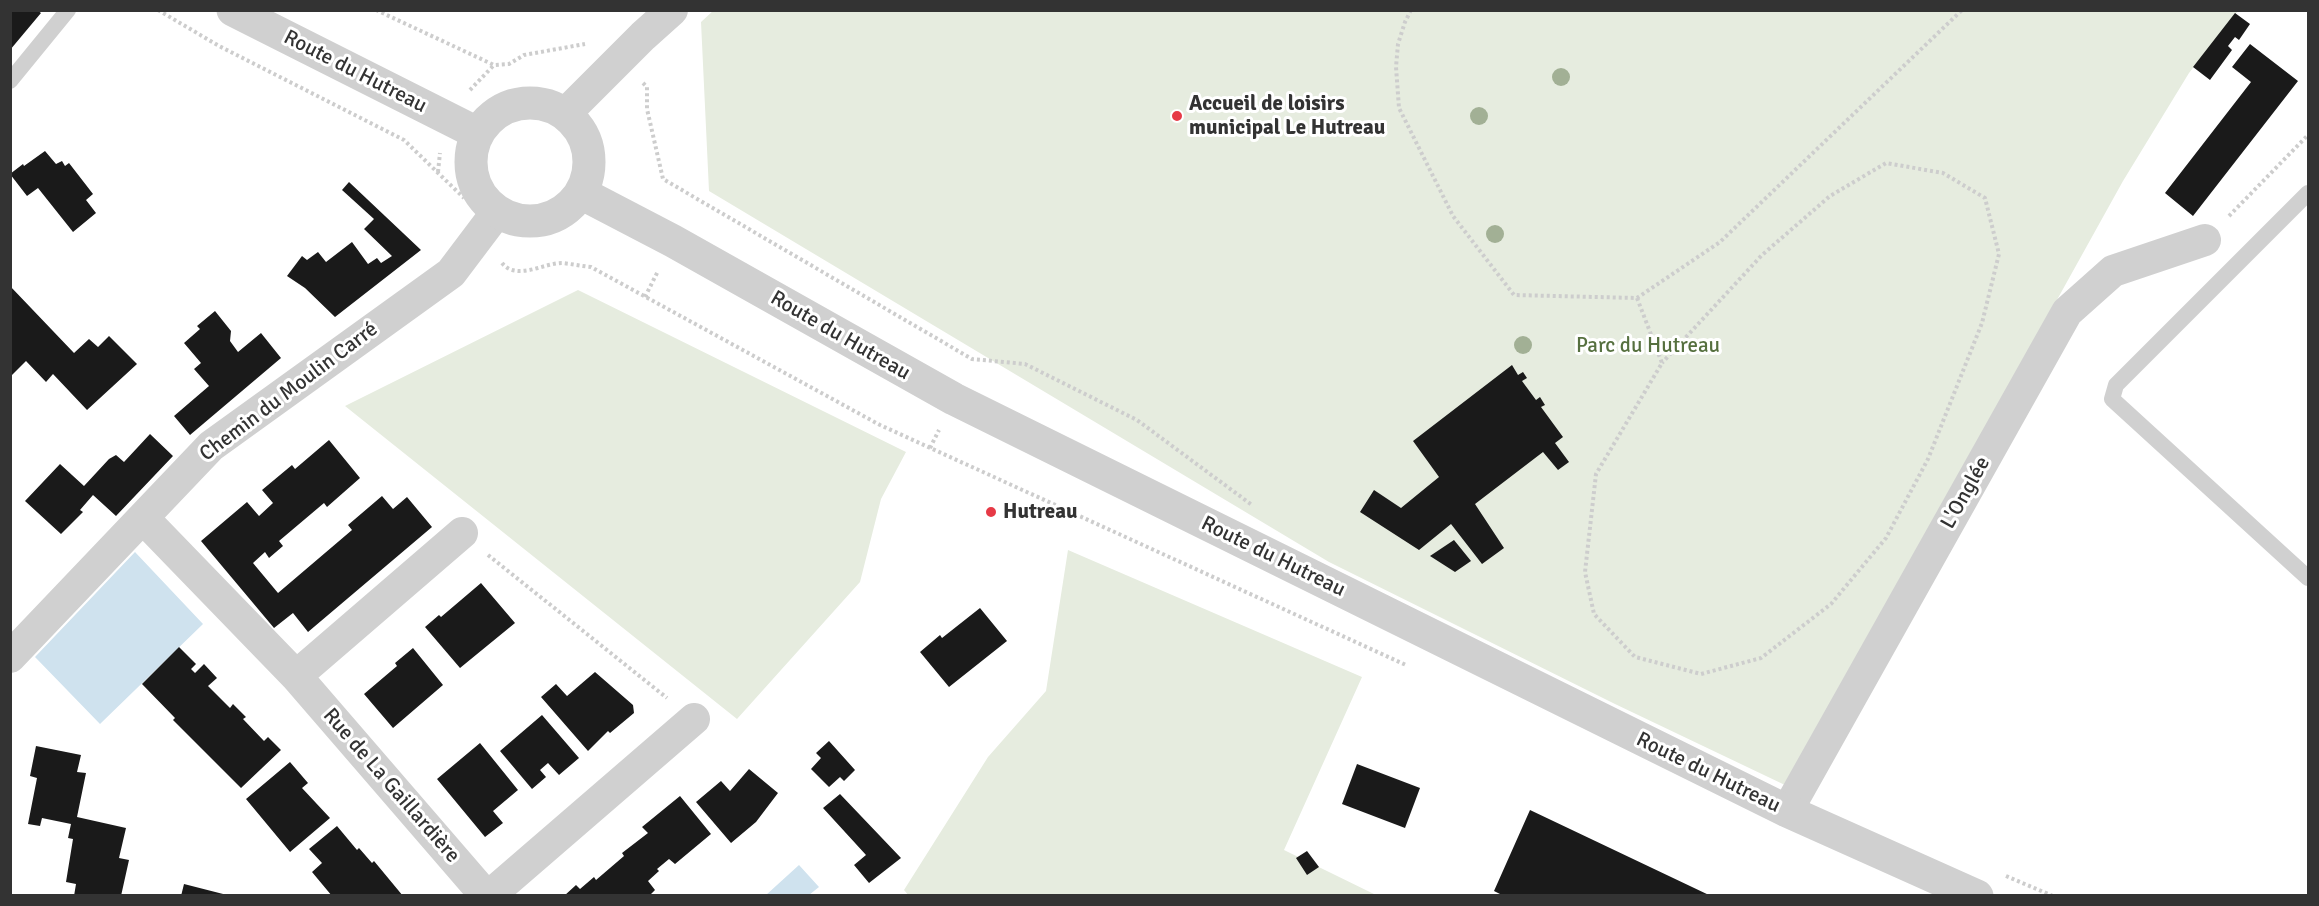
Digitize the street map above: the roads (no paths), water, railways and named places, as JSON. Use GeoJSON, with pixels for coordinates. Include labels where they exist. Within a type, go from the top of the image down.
{"type":"FeatureCollection","features":[{"type":"Feature","properties":{"kind":"street","name":"Route du Hutreau"},"geometry":{"type":"LineString","coordinates":[[233,10],[477,133]]}},
{"type":"Feature","properties":{"kind":"street"},"geometry":{"type":"LineString","coordinates":[[565,114],[672,10]]}},
{"type":"Feature","properties":{"kind":"street"},"geometry":{"type":"LineString","coordinates":[[527,102],[547,105],[565,114],[578,126],[586,142],[588,168],[581,193],[568,207],[552,217],[534,221],[515,219],[497,212],[484,200],[475,185],[471,168],[471,150],[477,133],[490,117],[507,107],[527,102]]}},
{"type":"Feature","properties":{"kind":"street","name":"Route du Hutreau"},"geometry":{"type":"LineString","coordinates":[[581,193],[673,241],[954,399],[1787,811],[1977,896]]}},
{"type":"Feature","properties":{"kind":"street","name":"Chemin du Moulin Carré"},"geometry":{"type":"LineString","coordinates":[[10,657],[211,446],[451,273],[497,212]]}},
{"type":"Feature","properties":{"kind":"street","name":"L'Onglée"},"geometry":{"type":"LineString","coordinates":[[1787,811],[2067,312],[2114,271],[2205,240]]}},
{"type":"Feature","properties":{"kind":"street","name":"Rue de La Gaillardière"},"geometry":{"type":"LineString","coordinates":[[143,518],[296,676],[488,896],[694,719]]}},
{"type":"Feature","properties":{"kind":"street"},"geometry":{"type":"LineString","coordinates":[[296,676],[462,533]]}},
{"type":"Feature","properties":{"kind":"lane"},"geometry":{"type":"LineString","coordinates":[[10,81],[68,10]]}},
{"type":"Feature","properties":{"kind":"lane"},"geometry":{"type":"LineString","coordinates":[[2308,193],[2116,385],[2112,399],[2308,578]]}},
{"type":"Feature","properties":{"kind":"water"},"geometry":{"type":"Polygon","coordinates":[[[135,552],[203,624],[100,724],[35,657],[135,552]]]}},
{"type":"Feature","properties":{"kind":"water"},"geometry":{"type":"Polygon","coordinates":[[[799,865],[819,887],[809,895],[766,895],[799,865]]]}},
{"type":"Feature","properties":{"kind":"place","name":"Accueil de loisirs municipal Le Hutreau"},"geometry":{"type":"Point","coordinates":[1177,116]}},
{"type":"Feature","properties":{"kind":"place","name":"Hutreau"},"geometry":{"type":"Point","coordinates":[991,512]}},
{"type":"Feature","properties":{"kind":"park label","name":"Parc du Hutreau"},"geometry":{"type":"Point","coordinates":[1648,346]}}]}
